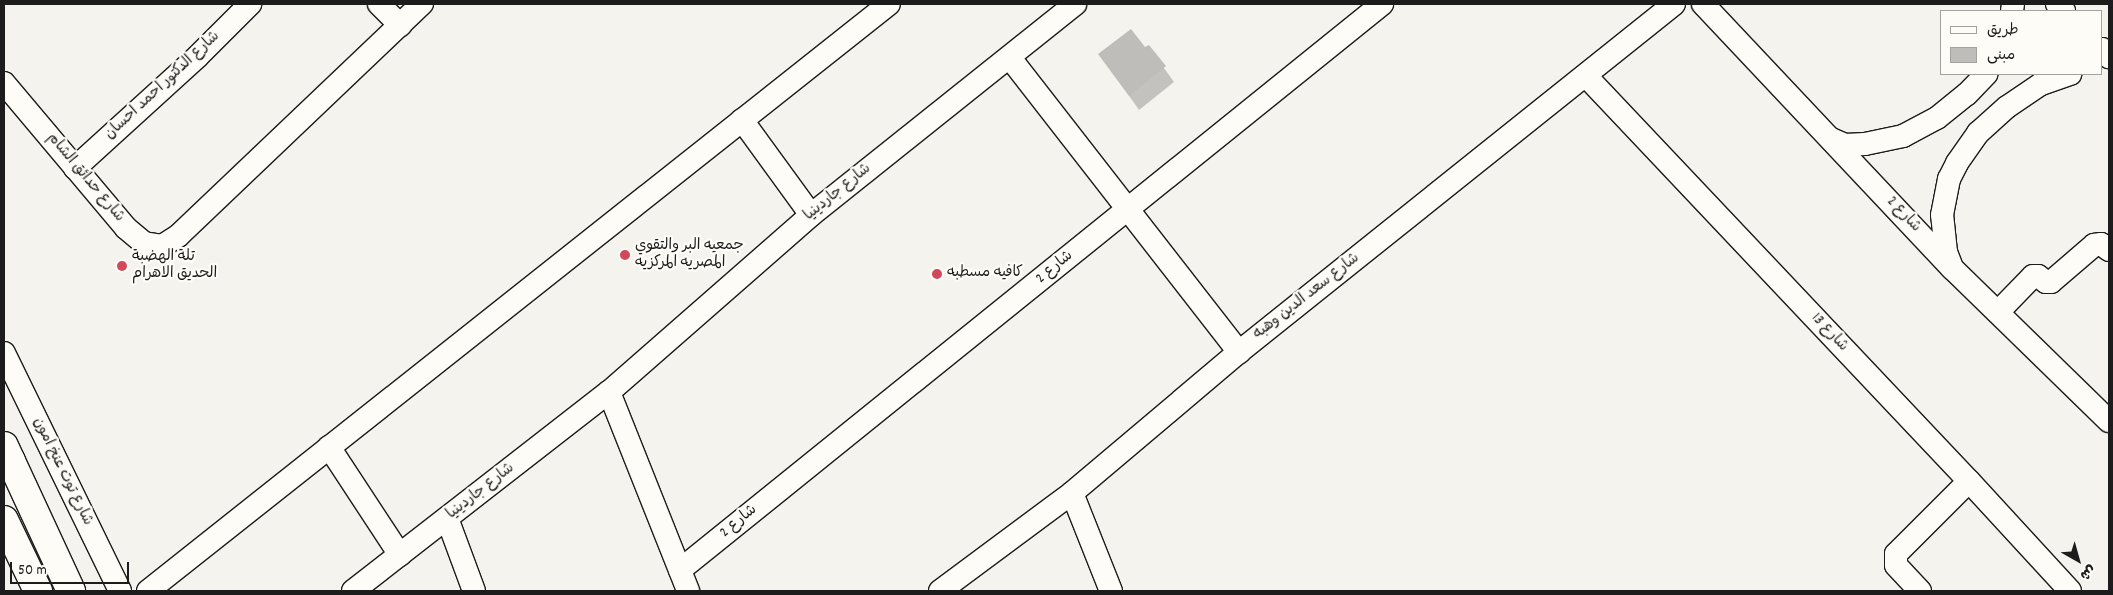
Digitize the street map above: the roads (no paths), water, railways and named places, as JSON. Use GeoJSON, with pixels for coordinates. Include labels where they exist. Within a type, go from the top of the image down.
{"type":"FeatureCollection","features":[{"type":"Feature","properties":{"kind":"main road"},"geometry":{"type":"LineString","coordinates":[[6,453],[72,591]]}},
{"type":"Feature","properties":{"kind":"main road"},"geometry":{"type":"LineString","coordinates":[[4,520],[38,591]]}},
{"type":"Feature","properties":{"kind":"street","name":"شارع الدكتور احمد احسان"},"geometry":{"type":"LineString","coordinates":[[75,168],[198,56],[250,4]]}},
{"type":"Feature","properties":{"kind":"street"},"geometry":{"type":"LineString","coordinates":[[379,4],[400,25],[422,4]]}},
{"type":"Feature","properties":{"kind":"street"},"geometry":{"type":"LineString","coordinates":[[148,591],[889,4]]}},
{"type":"Feature","properties":{"kind":"street","name":"شارع جاردينيا"},"geometry":{"type":"LineString","coordinates":[[353,591],[609,392],[810,215],[1010,58],[1075,4]]}},
{"type":"Feature","properties":{"kind":"street","name":"شارع 2"},"geometry":{"type":"LineString","coordinates":[[680,570],[1382,4]]}},
{"type":"Feature","properties":{"kind":"street","name":"شارع سعد الدين وهبه"},"geometry":{"type":"LineString","coordinates":[[940,591],[1072,493],[1239,352],[1674,4]]}},
{"type":"Feature","properties":{"kind":"street","name":"شارع 2"},"geometry":{"type":"LineString","coordinates":[[1702,4],[1952,268],[2109,421]]}},
{"type":"Feature","properties":{"kind":"street","name":"شارع حدائق الشام"},"geometry":{"type":"LineString","coordinates":[[4,83],[126,228],[144,243],[162,246],[178,236],[400,25]]}},
{"type":"Feature","properties":{"kind":"street"},"geometry":{"type":"LineString","coordinates":[[1010,58],[1239,352]]}},
{"type":"Feature","properties":{"kind":"street"},"geometry":{"type":"LineString","coordinates":[[1831,139],[1845,145],[1865,144],[1903,136],[1937,118],[1967,94],[1985,75]]}},
{"type":"Feature","properties":{"kind":"street"},"geometry":{"type":"LineString","coordinates":[[1952,268],[1946,252],[1942,215],[1947,188],[1966,147],[1991,120],[2023,94],[2041,84],[2067,75]]}},
{"type":"Feature","properties":{"kind":"street","name":"شارع 13"},"geometry":{"type":"LineString","coordinates":[[1586,76],[1969,481],[2070,591]]}},
{"type":"Feature","properties":{"kind":"street"},"geometry":{"type":"LineString","coordinates":[[742,120],[810,215]]}},
{"type":"Feature","properties":{"kind":"street"},"geometry":{"type":"LineString","coordinates":[[1998,312],[2033,276],[2038,276],[2046,282],[2051,282],[2094,245],[2101,244],[2109,250]]}},
{"type":"Feature","properties":{"kind":"street","name":"شارع توت عنخ امون"},"geometry":{"type":"LineString","coordinates":[[4,353],[120,591]]}},
{"type":"Feature","properties":{"kind":"street"},"geometry":{"type":"LineString","coordinates":[[609,392],[688,591]]}},
{"type":"Feature","properties":{"kind":"street"},"geometry":{"type":"LineString","coordinates":[[329,447],[400,555]]}},
{"type":"Feature","properties":{"kind":"street"},"geometry":{"type":"LineString","coordinates":[[1920,591],[1896,565],[1896,554],[1969,481]]}},
{"type":"Feature","properties":{"kind":"street"},"geometry":{"type":"LineString","coordinates":[[1072,493],[1112,591]]}},
{"type":"Feature","properties":{"kind":"street"},"geometry":{"type":"LineString","coordinates":[[447,518],[474,591]]}},
{"type":"Feature","properties":{"kind":"place","name":"جمعيه البر والتقوي المصريه المركزيه"},"geometry":{"type":"Point","coordinates":[625,255]}},
{"type":"Feature","properties":{"kind":"place","name":"تلة الهضبة الحديق الاهرام"},"geometry":{"type":"Point","coordinates":[122,266]}},
{"type":"Feature","properties":{"kind":"place","name":"كافيه مسطبه"},"geometry":{"type":"Point","coordinates":[937,274]}}]}
